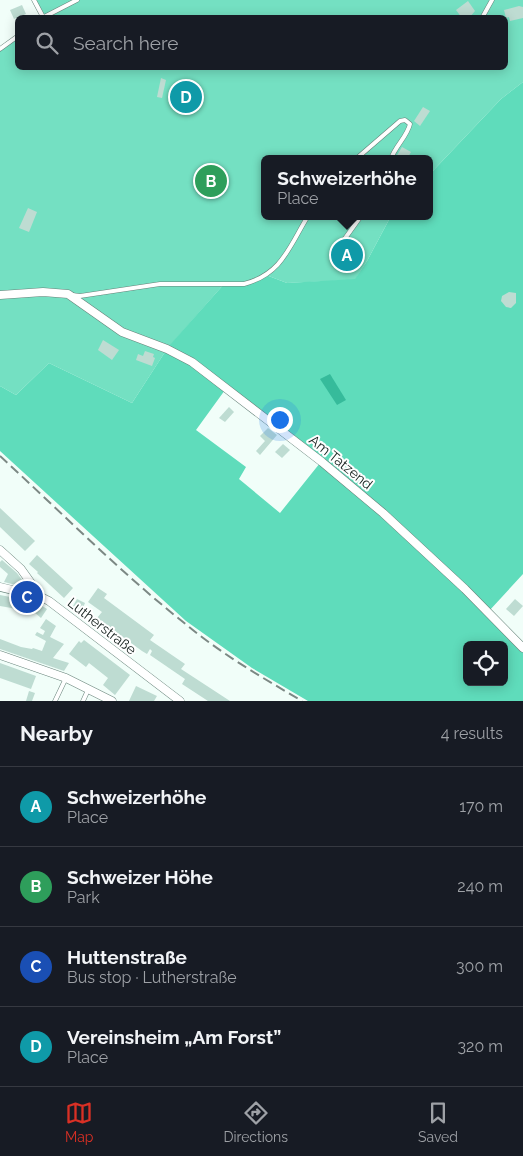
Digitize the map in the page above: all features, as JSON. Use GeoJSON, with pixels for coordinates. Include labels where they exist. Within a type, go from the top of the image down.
{"type":"FeatureCollection","features":[{"type":"Feature","properties":{"kind":"street"},"geometry":{"type":"LineString","coordinates":[[0,294],[42,292],[68,294]]}},
{"type":"Feature","properties":{"kind":"street","name":"Am Tatzend"},"geometry":{"type":"LineString","coordinates":[[68,294],[122,332],[167,349],[192,362],[295,441],[383,513],[465,589],[523,648]]}},
{"type":"Feature","properties":{"kind":"street"},"geometry":{"type":"LineString","coordinates":[[0,550],[21,570],[41,597]]}},
{"type":"Feature","properties":{"kind":"street","name":"Lutherstraße"},"geometry":{"type":"LineString","coordinates":[[0,587],[41,597],[55,605],[180,701]]}},
{"type":"Feature","properties":{"kind":"street"},"geometry":{"type":"LineString","coordinates":[[0,655],[66,678],[112,701]]}},
{"type":"Feature","properties":{"kind":"lane"},"geometry":{"type":"LineString","coordinates":[[34,0],[42,15]]}},
{"type":"Feature","properties":{"kind":"lane"},"geometry":{"type":"LineString","coordinates":[[47,15],[78,0]]}},
{"type":"Feature","properties":{"kind":"lane"},"geometry":{"type":"LineString","coordinates":[[484,15],[492,0]]}},
{"type":"Feature","properties":{"kind":"lane"},"geometry":{"type":"LineString","coordinates":[[0,49],[15,38]]}},
{"type":"Feature","properties":{"kind":"lane"},"geometry":{"type":"LineString","coordinates":[[361,155],[400,121],[405,120],[410,124],[392,155]]}},
{"type":"Feature","properties":{"kind":"lane"},"geometry":{"type":"LineString","coordinates":[[68,294],[80,296],[160,284],[244,284],[255,281],[266,275],[280,262],[306,220]]}},
{"type":"Feature","properties":{"kind":"lane"},"geometry":{"type":"LineString","coordinates":[[342,244],[359,220]]}},
{"type":"Feature","properties":{"kind":"lane"},"geometry":{"type":"LineString","coordinates":[[55,701],[66,678]]}},
{"type":"Feature","properties":{"kind":"lane"},"geometry":{"type":"LineString","coordinates":[[83,701],[88,690]]}},
{"type":"Feature","properties":{"kind":"shaded area"},"geometry":{"type":"Polygon","coordinates":[[[34,0],[523,0],[523,82],[501,99],[433,171],[433,155],[261,155],[261,220],[389,220],[355,280],[287,283],[266,275],[255,281],[224,284],[167,349],[132,403],[49,363],[16,395],[0,386],[0,51],[15,39],[15,70],[508,70],[508,15],[41,15],[34,0]]]}},
{"type":"Feature","properties":{"kind":"shaded area"},"geometry":{"type":"Polygon","coordinates":[[[523,82],[523,574],[489,611],[384,511],[168,347],[224,284],[244,284],[266,275],[287,283],[355,279],[389,220],[433,220],[433,171],[501,99],[523,82]]]}},
{"type":"Feature","properties":{"kind":"shaded area"},"geometry":{"type":"Polygon","coordinates":[[[165,352],[190,364],[225,390],[196,430],[246,467],[239,479],[280,513],[320,463],[464,590],[523,652],[523,701],[308,701],[252,668],[186,621],[0,451],[0,386],[16,395],[49,363],[132,403],[165,352]]]}},
{"type":"Feature","properties":{"kind":"shaded area"},"geometry":{"type":"Polygon","coordinates":[[[330,374],[346,400],[337,405],[320,379],[330,374]]]}},
{"type":"Feature","properties":{"kind":"building"},"geometry":{"type":"Polygon","coordinates":[[[468,1],[475,11],[472,15],[460,15],[456,10],[468,1]]]}},
{"type":"Feature","properties":{"kind":"building"},"geometry":{"type":"Polygon","coordinates":[[[22,5],[26,14],[15,15],[14,19],[10,10],[22,5]]]}},
{"type":"Feature","properties":{"kind":"building"},"geometry":{"type":"Polygon","coordinates":[[[519,6],[523,7],[523,18],[510,21],[504,10],[519,6]]]}},
{"type":"Feature","properties":{"kind":"building"},"geometry":{"type":"Polygon","coordinates":[[[161,78],[166,80],[162,98],[157,97],[161,78]]]}},
{"type":"Feature","properties":{"kind":"building"},"geometry":{"type":"Polygon","coordinates":[[[190,88],[195,96],[183,105],[177,98],[190,88]]]}},
{"type":"Feature","properties":{"kind":"building"},"geometry":{"type":"Polygon","coordinates":[[[423,107],[430,111],[420,126],[414,121],[423,107]]]}},
{"type":"Feature","properties":{"kind":"building"},"geometry":{"type":"Polygon","coordinates":[[[402,147],[411,152],[409,155],[397,155],[402,147]]]}},
{"type":"Feature","properties":{"kind":"building"},"geometry":{"type":"Polygon","coordinates":[[[28,208],[37,212],[29,232],[19,228],[28,208]]]}},
{"type":"Feature","properties":{"kind":"building"},"geometry":{"type":"Polygon","coordinates":[[[345,245],[357,251],[351,266],[337,260],[345,245]]]}},
{"type":"Feature","properties":{"kind":"building"},"geometry":{"type":"Polygon","coordinates":[[[509,292],[516,293],[516,303],[511,308],[506,307],[501,301],[502,296],[509,292]]]}},
{"type":"Feature","properties":{"kind":"building"},"geometry":{"type":"Polygon","coordinates":[[[103,340],[119,350],[112,360],[98,350],[103,340]]]}},
{"type":"Feature","properties":{"kind":"building"},"geometry":{"type":"Polygon","coordinates":[[[145,351],[154,354],[153,357],[155,358],[152,366],[136,360],[138,354],[143,356],[145,351]]]}},
{"type":"Feature","properties":{"kind":"building"},"geometry":{"type":"Polygon","coordinates":[[[229,407],[234,412],[225,422],[219,418],[229,407]]]}},
{"type":"Feature","properties":{"kind":"building"},"geometry":{"type":"Polygon","coordinates":[[[268,428],[277,435],[260,455],[256,451],[265,441],[260,436],[268,428]]]}},
{"type":"Feature","properties":{"kind":"building"},"geometry":{"type":"Polygon","coordinates":[[[283,444],[290,450],[282,458],[275,452],[283,444]]]}},
{"type":"Feature","properties":{"kind":"building"},"geometry":{"type":"Polygon","coordinates":[[[0,508],[35,541],[25,551],[0,527],[0,508]]]}},
{"type":"Feature","properties":{"kind":"building"},"geometry":{"type":"Polygon","coordinates":[[[37,555],[73,588],[64,598],[29,564],[37,555]]]}},
{"type":"Feature","properties":{"kind":"building"},"geometry":{"type":"Polygon","coordinates":[[[2,560],[17,573],[28,588],[4,582],[8,574],[0,567],[2,560]]]}},
{"type":"Feature","properties":{"kind":"building"},"geometry":{"type":"Polygon","coordinates":[[[98,588],[107,594],[104,598],[154,635],[150,640],[185,664],[181,669],[230,701],[208,701],[182,684],[185,679],[150,655],[152,651],[150,649],[147,654],[97,618],[102,612],[88,602],[98,588]]]}},
{"type":"Feature","properties":{"kind":"building"},"geometry":{"type":"Polygon","coordinates":[[[0,595],[36,602],[47,609],[41,618],[34,612],[0,606],[0,595]]]}},
{"type":"Feature","properties":{"kind":"building"},"geometry":{"type":"Polygon","coordinates":[[[77,599],[85,603],[81,612],[72,608],[77,599]]]}},
{"type":"Feature","properties":{"kind":"building"},"geometry":{"type":"Polygon","coordinates":[[[515,599],[523,606],[514,616],[506,609],[515,599]]]}},
{"type":"Feature","properties":{"kind":"building"},"geometry":{"type":"Polygon","coordinates":[[[46,619],[56,626],[50,637],[64,644],[53,658],[69,663],[64,671],[0,649],[0,639],[21,647],[42,651],[46,641],[35,635],[37,632],[43,635],[45,631],[40,628],[46,619]]]}},
{"type":"Feature","properties":{"kind":"building"},"geometry":{"type":"Polygon","coordinates":[[[84,640],[130,675],[115,695],[103,685],[108,678],[89,663],[86,667],[69,654],[79,641],[81,643],[84,640]]]}},
{"type":"Feature","properties":{"kind":"building"},"geometry":{"type":"Polygon","coordinates":[[[0,663],[36,676],[31,689],[0,678],[0,663]]]}},
{"type":"Feature","properties":{"kind":"building"},"geometry":{"type":"Polygon","coordinates":[[[136,686],[157,696],[154,701],[129,701],[136,686]]]}},
{"type":"Feature","properties":{"kind":"building"},"geometry":{"type":"Polygon","coordinates":[[[29,691],[35,693],[32,701],[26,701],[29,691]]]}},
{"type":"Feature","properties":{"kind":"railway"},"geometry":{"type":"LineString","coordinates":[[0,456],[116,564],[201,637],[258,675],[302,701]]}},
{"type":"Feature","properties":{"kind":"place","name":"Vereinsheim „Am Forst”"},"geometry":{"type":"Point","coordinates":[186,97]}},
{"type":"Feature","properties":{"kind":"place","name":"Schweizer Höhe"},"geometry":{"type":"Point","coordinates":[211,181]}},
{"type":"Feature","properties":{"kind":"place","name":"Schweizerhöhe"},"geometry":{"type":"Point","coordinates":[347,255]}},
{"type":"Feature","properties":{"kind":"place","name":"Huttenstraße"},"geometry":{"type":"Point","coordinates":[27,597]}}]}
